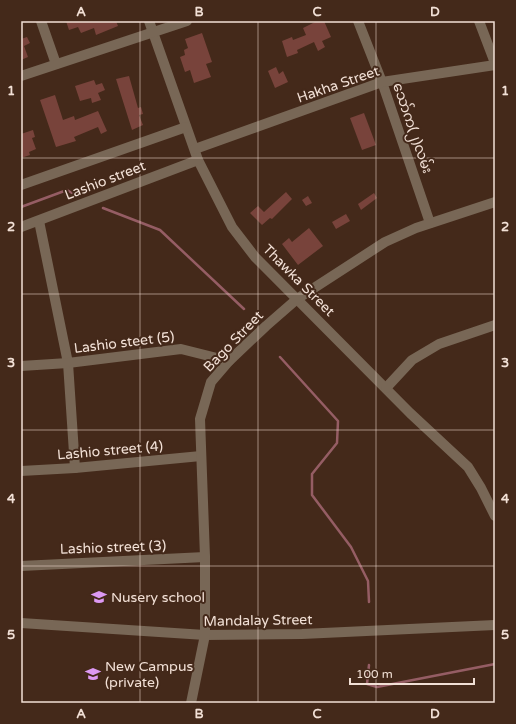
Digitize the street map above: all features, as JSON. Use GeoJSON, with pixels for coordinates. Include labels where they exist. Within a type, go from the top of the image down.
{"type":"FeatureCollection","features":[{"type":"Feature","properties":{"kind":"street"},"geometry":{"type":"LineString","coordinates":[[41,21],[56,64]]}},
{"type":"Feature","properties":{"kind":"street","name":"Thawka Street"},"geometry":{"type":"LineString","coordinates":[[149,21],[198,160],[232,227],[255,257],[386,388],[468,467],[493,504],[495,516]]}},
{"type":"Feature","properties":{"kind":"street"},"geometry":{"type":"LineString","coordinates":[[21,76],[187,21]]}},
{"type":"Feature","properties":{"kind":"street","name":"သော်က(၂)လမ်း"},"geometry":{"type":"LineString","coordinates":[[358,21],[382,82],[430,223]]}},
{"type":"Feature","properties":{"kind":"street"},"geometry":{"type":"LineString","coordinates":[[479,21],[495,64]]}},
{"type":"Feature","properties":{"kind":"street","name":"Hakha Street"},"geometry":{"type":"LineString","coordinates":[[195,149],[382,82],[495,64]]}},
{"type":"Feature","properties":{"kind":"street"},"geometry":{"type":"LineString","coordinates":[[21,185],[186,127]]}},
{"type":"Feature","properties":{"kind":"street","name":"Lashio street"},"geometry":{"type":"LineString","coordinates":[[21,227],[198,160]]}},
{"type":"Feature","properties":{"kind":"street","name":"Bago Street"},"geometry":{"type":"LineString","coordinates":[[191,703],[205,635],[205,557],[200,419],[211,382],[229,361],[297,298],[385,242],[430,223],[495,202]]}},
{"type":"Feature","properties":{"kind":"street"},"geometry":{"type":"LineString","coordinates":[[39,221],[68,363],[75,468]]}},
{"type":"Feature","properties":{"kind":"street"},"geometry":{"type":"LineString","coordinates":[[386,388],[412,360],[439,344],[495,324]]}},
{"type":"Feature","properties":{"kind":"street","name":"Lashio steet (5)"},"geometry":{"type":"LineString","coordinates":[[21,366],[68,363],[181,349],[229,361]]}},
{"type":"Feature","properties":{"kind":"street","name":"Lashio street (4)"},"geometry":{"type":"LineString","coordinates":[[21,471],[75,468],[201,456]]}},
{"type":"Feature","properties":{"kind":"street","name":"Lashio street (3)"},"geometry":{"type":"LineString","coordinates":[[21,566],[205,557]]}},
{"type":"Feature","properties":{"kind":"street","name":"Mandalay Street"},"geometry":{"type":"LineString","coordinates":[[21,623],[205,635],[302,634],[495,625]]}},
{"type":"Feature","properties":{"kind":"building"},"geometry":{"type":"Polygon","coordinates":[[[66,21],[116,21],[118,26],[96,35],[94,28],[81,33],[78,27],[69,30],[66,21]]]}},
{"type":"Feature","properties":{"kind":"building"},"geometry":{"type":"Polygon","coordinates":[[[317,21],[324,21],[331,37],[322,41],[325,47],[318,51],[314,42],[297,50],[298,53],[287,57],[282,41],[292,37],[293,40],[306,35],[303,28],[317,21]]]}},
{"type":"Feature","properties":{"kind":"building"},"geometry":{"type":"Polygon","coordinates":[[[202,33],[212,62],[206,64],[211,77],[194,83],[190,70],[185,72],[180,57],[185,55],[184,50],[188,48],[185,39],[202,33]]]}},
{"type":"Feature","properties":{"kind":"building"},"geometry":{"type":"Polygon","coordinates":[[[27,37],[30,43],[24,46],[28,57],[21,60],[21,39],[27,37]]]}},
{"type":"Feature","properties":{"kind":"building"},"geometry":{"type":"Polygon","coordinates":[[[276,67],[279,74],[283,71],[288,82],[275,88],[268,71],[276,67]]]}},
{"type":"Feature","properties":{"kind":"building"},"geometry":{"type":"Polygon","coordinates":[[[129,76],[138,108],[141,107],[143,114],[139,115],[143,125],[132,130],[116,79],[129,76]]]}},
{"type":"Feature","properties":{"kind":"building"},"geometry":{"type":"Polygon","coordinates":[[[94,80],[96,85],[102,83],[105,90],[98,93],[101,100],[92,103],[91,98],[80,101],[75,86],[94,80]]]}},
{"type":"Feature","properties":{"kind":"building"},"geometry":{"type":"Polygon","coordinates":[[[55,95],[63,120],[74,116],[75,120],[98,111],[107,131],[101,134],[98,127],[74,137],[76,141],[56,147],[40,100],[55,95]]]}},
{"type":"Feature","properties":{"kind":"building"},"geometry":{"type":"Polygon","coordinates":[[[364,113],[376,145],[362,150],[350,118],[364,113]]]}},
{"type":"Feature","properties":{"kind":"building"},"geometry":{"type":"Polygon","coordinates":[[[33,130],[35,137],[32,138],[36,149],[29,152],[30,155],[21,158],[21,134],[33,130]]]}},
{"type":"Feature","properties":{"kind":"building"},"geometry":{"type":"Polygon","coordinates":[[[286,192],[292,199],[272,219],[270,218],[262,225],[250,213],[258,206],[264,212],[286,192]]]}},
{"type":"Feature","properties":{"kind":"building"},"geometry":{"type":"Polygon","coordinates":[[[374,193],[377,198],[361,210],[358,204],[374,193]]]}},
{"type":"Feature","properties":{"kind":"building"},"geometry":{"type":"Polygon","coordinates":[[[308,196],[312,203],[306,206],[302,200],[308,196]]]}},
{"type":"Feature","properties":{"kind":"building"},"geometry":{"type":"Polygon","coordinates":[[[346,214],[350,221],[336,229],[332,222],[346,214]]]}},
{"type":"Feature","properties":{"kind":"building"},"geometry":{"type":"Polygon","coordinates":[[[309,228],[323,246],[298,265],[282,244],[289,238],[292,242],[309,228]]]}},
{"type":"Feature","properties":{"kind":"waterway"},"geometry":{"type":"LineString","coordinates":[[21,207],[67,190],[72,193]]}},
{"type":"Feature","properties":{"kind":"waterway"},"geometry":{"type":"LineString","coordinates":[[103,208],[160,230],[244,309]]}},
{"type":"Feature","properties":{"kind":"waterway"},"geometry":{"type":"LineString","coordinates":[[280,357],[338,421],[337,443],[312,474],[312,495],[351,547],[368,581],[369,602]]}},
{"type":"Feature","properties":{"kind":"waterway"},"geometry":{"type":"LineString","coordinates":[[369,665],[367,684],[377,687],[495,664]]}},
{"type":"Feature","properties":{"kind":"place","name":"Nusery school"},"geometry":{"type":"Point","coordinates":[99,597]}},
{"type":"Feature","properties":{"kind":"place","name":"New Campus (private)"},"geometry":{"type":"Point","coordinates":[93,674]}}]}
